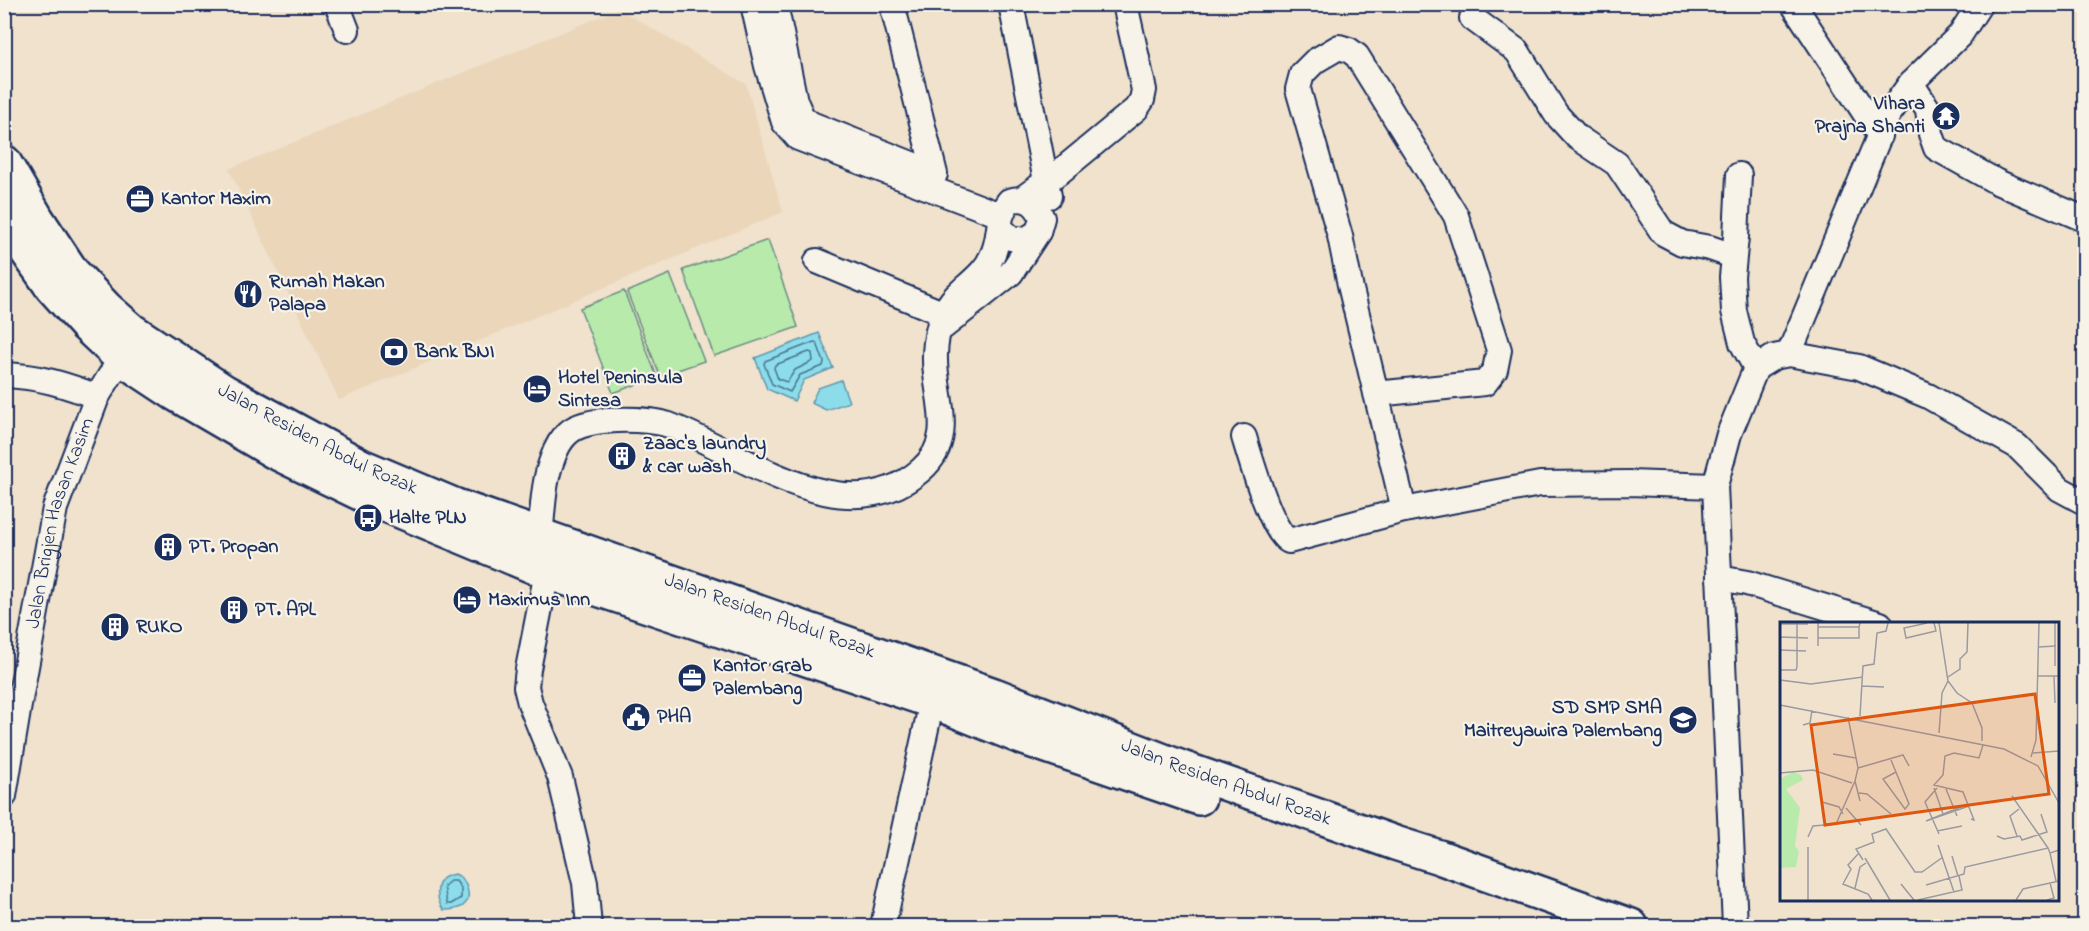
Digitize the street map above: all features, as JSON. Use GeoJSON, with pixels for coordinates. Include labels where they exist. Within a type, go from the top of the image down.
{"type":"FeatureCollection","features":[{"type":"Feature","properties":{"kind":"highway","name":"Jalan Residen Abdul Rozak"},"geometry":{"type":"LineString","coordinates":[[4,162],[37,219],[72,272],[107,309],[129,346],[174,393],[285,456],[374,500],[548,572],[932,702],[1020,737],[1360,852],[1564,927]]}},
{"type":"Feature","properties":{"kind":"highway","name":"Jalan Residen Abdul Rozak"},"geometry":{"type":"LineString","coordinates":[[4,214],[52,287],[87,326],[225,392],[362,466],[456,506],[983,691],[1179,767],[1395,843],[1439,856],[1631,927]]}},
{"type":"Feature","properties":{"kind":"street"},"geometry":{"type":"LineString","coordinates":[[337,4],[347,30]]}},
{"type":"Feature","properties":{"kind":"street"},"geometry":{"type":"LineString","coordinates":[[892,4],[935,174]]}},
{"type":"Feature","properties":{"kind":"street"},"geometry":{"type":"LineString","coordinates":[[946,321],[1011,273],[1048,201],[1011,4]]}},
{"type":"Feature","properties":{"kind":"street"},"geometry":{"type":"LineString","coordinates":[[1008,210],[1011,238],[1025,240],[1048,201],[1142,100],[1144,90],[1125,4]]}},
{"type":"Feature","properties":{"kind":"street"},"geometry":{"type":"LineString","coordinates":[[1793,4],[1880,136]]}},
{"type":"Feature","properties":{"kind":"street"},"geometry":{"type":"LineString","coordinates":[[1789,354],[1888,115],[1911,83],[1960,35],[1980,4]]}},
{"type":"Feature","properties":{"kind":"street"},"geometry":{"type":"LineString","coordinates":[[771,8],[795,101],[795,123],[811,124],[858,151],[1008,210],[1048,201]]}},
{"type":"Feature","properties":{"kind":"street"},"geometry":{"type":"LineString","coordinates":[[1472,18],[1517,51],[1556,114],[1577,137],[1617,164],[1663,233],[1682,243],[1710,248],[1733,256]]}},
{"type":"Feature","properties":{"kind":"street"},"geometry":{"type":"LineString","coordinates":[[1376,394],[1485,383],[1495,370],[1498,350],[1455,216],[1357,56],[1339,46],[1315,61],[1302,74],[1298,88],[1340,236],[1376,394],[1404,510]]}},
{"type":"Feature","properties":{"kind":"street"},"geometry":{"type":"LineString","coordinates":[[1911,83],[1928,109],[1931,134],[1936,148],[1997,182],[2085,219]]}},
{"type":"Feature","properties":{"kind":"street"},"geometry":{"type":"LineString","coordinates":[[858,151],[935,174],[1008,210]]}},
{"type":"Feature","properties":{"kind":"street"},"geometry":{"type":"LineString","coordinates":[[1739,175],[1732,277],[1734,311],[1742,343],[1756,368]]}},
{"type":"Feature","properties":{"kind":"street"},"geometry":{"type":"LineString","coordinates":[[540,536],[544,492],[551,460],[568,432],[599,421],[620,420],[668,424],[773,474],[817,492],[875,494],[922,469],[936,449],[941,434],[943,416],[934,358],[946,321],[954,297],[986,266],[995,251],[1008,210]]}},
{"type":"Feature","properties":{"kind":"street"},"geometry":{"type":"LineString","coordinates":[[817,261],[946,321]]}},
{"type":"Feature","properties":{"kind":"street","name":"Jalan Brigjen Hasan Kasim"},"geometry":{"type":"LineString","coordinates":[[4,796],[55,508],[98,397],[129,346]]}},
{"type":"Feature","properties":{"kind":"street"},"geometry":{"type":"LineString","coordinates":[[1735,927],[1714,486],[1729,434],[1756,368],[1774,357],[1789,354],[1859,367],[1928,396],[2017,446],[2060,489],[2085,502]]}},
{"type":"Feature","properties":{"kind":"street"},"geometry":{"type":"LineString","coordinates":[[4,375],[21,375],[60,383],[98,397]]}},
{"type":"Feature","properties":{"kind":"street"},"geometry":{"type":"LineString","coordinates":[[1244,437],[1264,496],[1284,538],[1289,541],[1404,510],[1540,484],[1629,483],[1714,486]]}},
{"type":"Feature","properties":{"kind":"street"},"geometry":{"type":"LineString","coordinates":[[548,572],[526,687],[530,704],[560,777],[585,883],[582,923]]}},
{"type":"Feature","properties":{"kind":"street"},"geometry":{"type":"LineString","coordinates":[[1719,578],[1747,582],[1874,622]]}},
{"type":"Feature","properties":{"kind":"street"},"geometry":{"type":"LineString","coordinates":[[883,927],[932,702]]}},
{"type":"Feature","properties":{"kind":"shaded area"},"geometry":{"type":"Polygon","coordinates":[[[619,9],[746,84],[783,212],[339,400],[229,169],[619,9]]]}},
{"type":"Feature","properties":{"kind":"green space"},"geometry":{"type":"Polygon","coordinates":[[[768,240],[798,327],[714,356],[683,270],[768,240]]]}},
{"type":"Feature","properties":{"kind":"green space"},"geometry":{"type":"Polygon","coordinates":[[[670,274],[704,361],[660,376],[627,292],[670,274]]]}},
{"type":"Feature","properties":{"kind":"green space"},"geometry":{"type":"Polygon","coordinates":[[[624,291],[657,377],[613,393],[580,308],[624,291]]]}},
{"type":"Feature","properties":{"kind":"water"},"geometry":{"type":"Polygon","coordinates":[[[819,333],[833,368],[804,380],[794,401],[767,389],[755,358],[819,333]]]}},
{"type":"Feature","properties":{"kind":"water"},"geometry":{"type":"Polygon","coordinates":[[[841,380],[849,402],[826,410],[811,403],[818,388],[841,380]]]}},
{"type":"Feature","properties":{"kind":"water"},"geometry":{"type":"Polygon","coordinates":[[[455,874],[465,884],[468,898],[461,907],[444,910],[438,899],[439,884],[446,876],[455,874]]]}},
{"type":"Feature","properties":{"kind":"place","name":"Vihara Prajna Shanti"},"geometry":{"type":"Point","coordinates":[1946,116]}},
{"type":"Feature","properties":{"kind":"place","name":"Kantor Maxim"},"geometry":{"type":"Point","coordinates":[140,199]}},
{"type":"Feature","properties":{"kind":"place","name":"Rumah Makan Palapa"},"geometry":{"type":"Point","coordinates":[248,294]}},
{"type":"Feature","properties":{"kind":"place","name":"Bank BNI"},"geometry":{"type":"Point","coordinates":[394,352]}},
{"type":"Feature","properties":{"kind":"place","name":"Hotel Peninsula Sintesa"},"geometry":{"type":"Point","coordinates":[537,389]}},
{"type":"Feature","properties":{"kind":"place","name":"Zaac's laundry & car wash"},"geometry":{"type":"Point","coordinates":[622,456]}},
{"type":"Feature","properties":{"kind":"place","name":"Halte PLN"},"geometry":{"type":"Point","coordinates":[368,518]}},
{"type":"Feature","properties":{"kind":"place","name":"PT. Propan"},"geometry":{"type":"Point","coordinates":[168,547]}},
{"type":"Feature","properties":{"kind":"place","name":"Maximus Inn"},"geometry":{"type":"Point","coordinates":[467,600]}},
{"type":"Feature","properties":{"kind":"place","name":"PT. APL"},"geometry":{"type":"Point","coordinates":[234,610]}},
{"type":"Feature","properties":{"kind":"place","name":"RUKO"},"geometry":{"type":"Point","coordinates":[115,627]}},
{"type":"Feature","properties":{"kind":"place","name":"Kantor Grab Palembang"},"geometry":{"type":"Point","coordinates":[692,678]}},
{"type":"Feature","properties":{"kind":"place","name":"PHA"},"geometry":{"type":"Point","coordinates":[636,717]}},
{"type":"Feature","properties":{"kind":"place","name":"SD SMP SMA Maitreyawira Palembang"},"geometry":{"type":"Point","coordinates":[1683,720]}}]}
